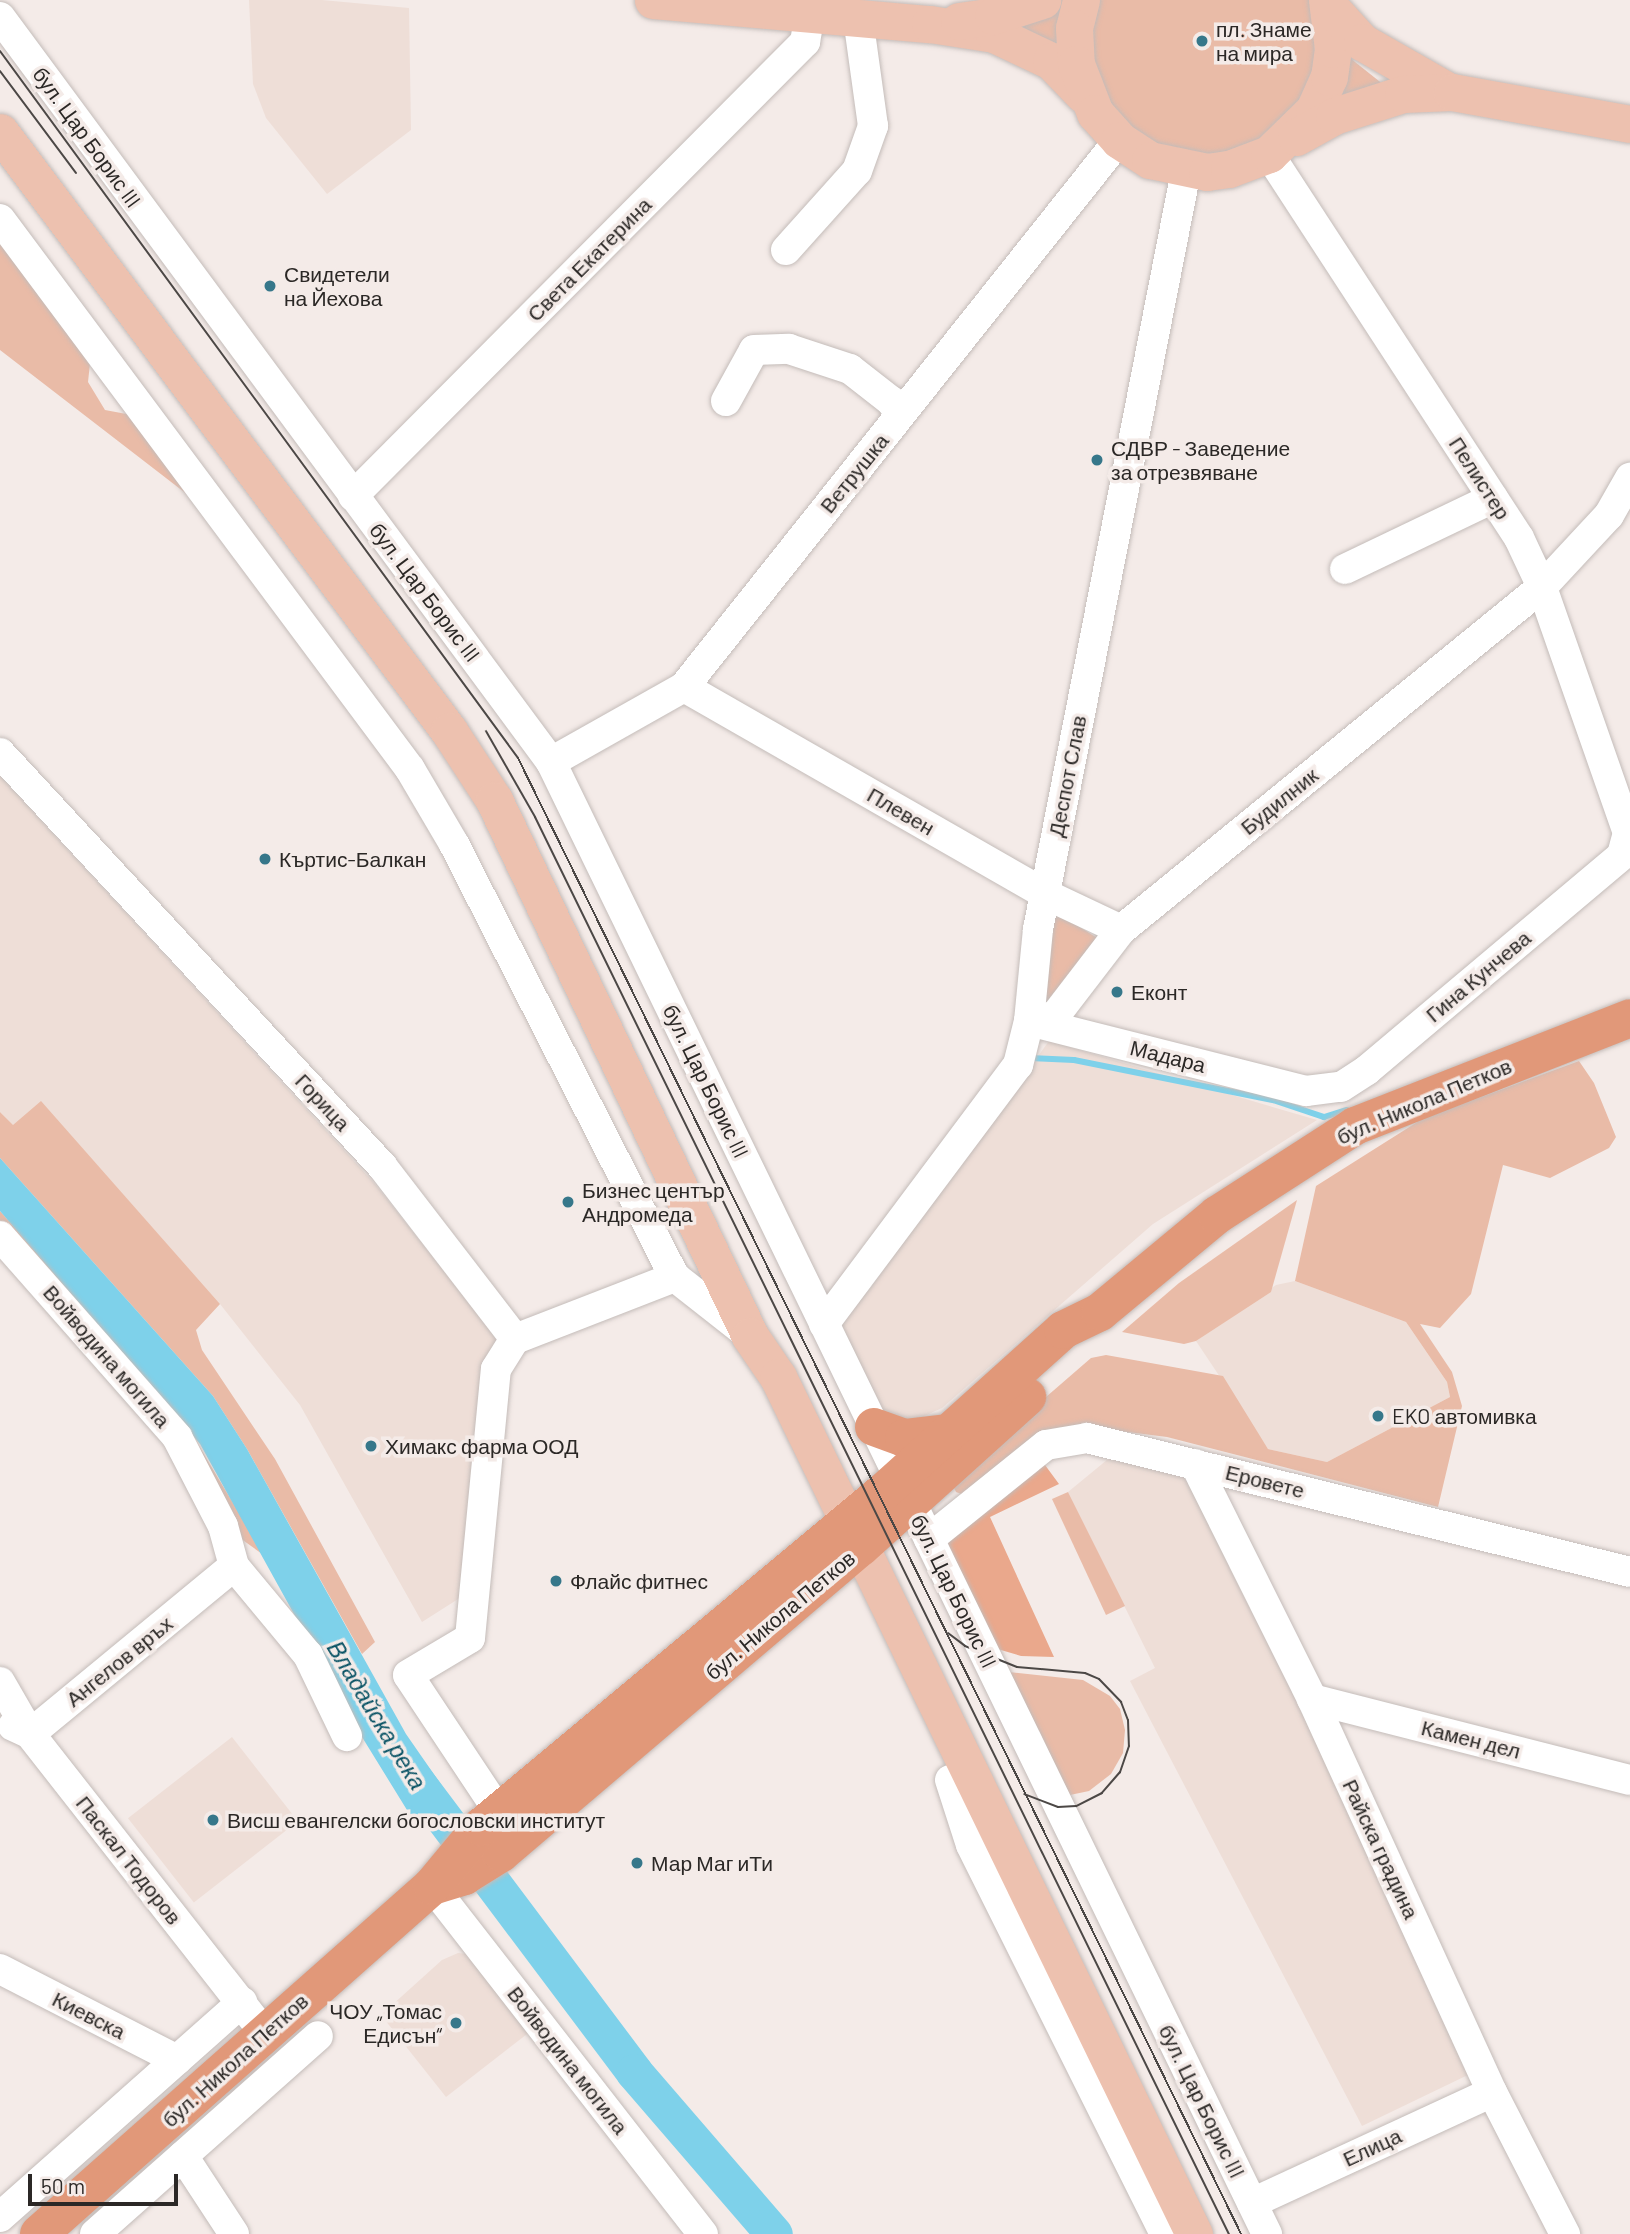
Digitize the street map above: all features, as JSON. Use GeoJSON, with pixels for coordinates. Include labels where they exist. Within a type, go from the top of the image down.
{"type":"FeatureCollection","features":[{"type":"Feature","properties":{"kind":"highway","name":"бул. Никола Петков"},"geometry":{"type":"LineString","coordinates":[[905,1489],[947,1433],[1063,1330],[1100,1312],[1217,1215],[1355,1126],[1630,1018]]}},
{"type":"Feature","properties":{"kind":"highway","name":"бул. Никола Петков"},"geometry":{"type":"LineString","coordinates":[[39,2234],[265,2034],[307,2021],[443,1878],[494,1830],[845,1542],[905,1489],[1083,1347],[1100,1312]]}},
{"type":"Feature","properties":{"kind":"highway"},"geometry":{"type":"LineString","coordinates":[[874,1427],[904,1438],[947,1433]]}},
{"type":"Feature","properties":{"kind":"main road"},"geometry":{"type":"LineString","coordinates":[[653,0],[930,24],[994,34],[1029,48],[1066,73],[1118,140],[1150,160],[1186,171],[1229,169],[1361,106],[1403,94],[1452,92],[1630,124]]}},
{"type":"Feature","properties":{"kind":"main road"},"geometry":{"type":"LineString","coordinates":[[930,24],[993,16],[1042,0]]}},
{"type":"Feature","properties":{"kind":"main road"},"geometry":{"type":"LineString","coordinates":[[1081,0],[1074,46],[1086,97]]}},
{"type":"Feature","properties":{"kind":"main road"},"geometry":{"type":"LineString","coordinates":[[1328,3],[1362,42],[1385,59],[1452,92]]}},
{"type":"Feature","properties":{"kind":"main road"},"geometry":{"type":"LineString","coordinates":[[1277,148],[1314,110],[1329,77],[1334,50],[1328,3]]}},
{"type":"Feature","properties":{"kind":"main road"},"geometry":{"type":"LineString","coordinates":[[0,132],[472,764],[494,800],[750,1336],[759,1389],[845,1542],[991,1818],[1194,2234]]}},
{"type":"Feature","properties":{"kind":"main road"},"geometry":{"type":"LineString","coordinates":[[845,1542],[950,1780],[991,1818]]}},
{"type":"Feature","properties":{"kind":"street","name":"Света Екатерина"},"geometry":{"type":"LineString","coordinates":[[354,496],[806,42],[810,14]]}},
{"type":"Feature","properties":{"kind":"street","name":"бул. Цар Борис III"},"geometry":{"type":"LineString","coordinates":[[0,17],[551,762],[1267,2234]]}},
{"type":"Feature","properties":{"kind":"street"},"geometry":{"type":"LineString","coordinates":[[786,250],[857,171],[873,126],[858,18]]}},
{"type":"Feature","properties":{"kind":"street","name":"Ветрушка"},"geometry":{"type":"LineString","coordinates":[[551,762],[684,687],[1118,140]]}},
{"type":"Feature","properties":{"kind":"street","name":"Пелистер"},"geometry":{"type":"LineString","coordinates":[[1277,148],[1493,498],[1542,587],[1628,833]]}},
{"type":"Feature","properties":{"kind":"street","name":"Деспот Слав"},"geometry":{"type":"LineString","coordinates":[[1023,1043],[1031,963],[1186,171]]}},
{"type":"Feature","properties":{"kind":"street"},"geometry":{"type":"LineString","coordinates":[[0,219],[254,555],[431,801],[675,1277],[750,1336]]}},
{"type":"Feature","properties":{"kind":"street"},"geometry":{"type":"LineString","coordinates":[[726,401],[754,350],[789,349],[850,369],[891,401],[900,414]]}},
{"type":"Feature","properties":{"kind":"street","name":"Будилник"},"geometry":{"type":"LineString","coordinates":[[1023,1043],[1055,1016],[1121,930],[1542,587],[1620,516],[1630,478]]}},
{"type":"Feature","properties":{"kind":"street"},"geometry":{"type":"LineString","coordinates":[[1345,569],[1493,498]]}},
{"type":"Feature","properties":{"kind":"street","name":"Плевен"},"geometry":{"type":"LineString","coordinates":[[684,687],[1045,894],[1121,930]]}},
{"type":"Feature","properties":{"kind":"street","name":"Горица"},"geometry":{"type":"LineString","coordinates":[[0,753],[382,1166],[515,1339]]}},
{"type":"Feature","properties":{"kind":"street","name":"Гина Кунчева"},"geometry":{"type":"LineString","coordinates":[[1306,1091],[1341,1087],[1367,1070],[1622,855],[1628,833]]}},
{"type":"Feature","properties":{"kind":"street"},"geometry":{"type":"LineString","coordinates":[[824,1324],[1023,1043]]}},
{"type":"Feature","properties":{"kind":"street","name":"Мадара"},"geometry":{"type":"LineString","coordinates":[[1023,1043],[1306,1091]]}},
{"type":"Feature","properties":{"kind":"street","name":"Войводина могила"},"geometry":{"type":"LineString","coordinates":[[0,1236],[177,1437],[223,1526],[234,1566],[307,1655],[347,1736]]}},
{"type":"Feature","properties":{"kind":"street"},"geometry":{"type":"LineString","coordinates":[[494,1830],[408,1675],[470,1637],[496,1369],[515,1339],[675,1277]]}},
{"type":"Feature","properties":{"kind":"street","name":"Еровете"},"geometry":{"type":"LineString","coordinates":[[929,1539],[1046,1445],[1065,1439],[1118,1442],[1195,1464],[1630,1572]]}},
{"type":"Feature","properties":{"kind":"street","name":"Райска градина"},"geometry":{"type":"LineString","coordinates":[[1195,1464],[1312,1699],[1492,2092],[1564,2234]]}},
{"type":"Feature","properties":{"kind":"street","name":"Ангелов връх"},"geometry":{"type":"LineString","coordinates":[[30,1734],[234,1566]]}},
{"type":"Feature","properties":{"kind":"street","name":"Паскал Тодоров"},"geometry":{"type":"LineString","coordinates":[[0,1682],[30,1734],[265,2034]]}},
{"type":"Feature","properties":{"kind":"street","name":"Камен дел"},"geometry":{"type":"LineString","coordinates":[[1312,1699],[1630,1780]]}},
{"type":"Feature","properties":{"kind":"street"},"geometry":{"type":"LineString","coordinates":[[0,1719],[30,1734]]}},
{"type":"Feature","properties":{"kind":"street"},"geometry":{"type":"LineString","coordinates":[[950,1780],[971,1845],[1165,2234]]}},
{"type":"Feature","properties":{"kind":"street","name":"Войводина могила"},"geometry":{"type":"LineString","coordinates":[[443,1878],[703,2234]]}},
{"type":"Feature","properties":{"kind":"street","name":"Киевска"},"geometry":{"type":"LineString","coordinates":[[0,1969],[177,2060]]}},
{"type":"Feature","properties":{"kind":"street","name":"бул. Никола Петков"},"geometry":{"type":"LineString","coordinates":[[0,2217],[242,2002]]}},
{"type":"Feature","properties":{"kind":"street","name":"бул. Никола Петков"},"geometry":{"type":"LineString","coordinates":[[95,2234],[183,2156],[307,2021]]}},
{"type":"Feature","properties":{"kind":"street","name":"Елица"},"geometry":{"type":"LineString","coordinates":[[1252,2203],[1492,2092]]}},
{"type":"Feature","properties":{"kind":"street"},"geometry":{"type":"LineString","coordinates":[[183,2156],[234,2234]]}},
{"type":"Feature","properties":{"kind":"shaded area"},"geometry":{"type":"Polygon","coordinates":[[[249,0],[322,0],[409,8],[411,130],[327,194],[266,118],[253,84],[249,0]]]}},
{"type":"Feature","properties":{"kind":"shaded area"},"geometry":{"type":"Polygon","coordinates":[[[1058,0],[1064,0],[1060,58],[997,26],[1058,0]]]}},
{"type":"Feature","properties":{"kind":"shaded area"},"geometry":{"type":"Polygon","coordinates":[[[1097,0],[1311,0],[1316,67],[1290,117],[1244,150],[1188,156],[1136,135],[1100,91],[1089,35],[1097,0]]]}},
{"type":"Feature","properties":{"kind":"shaded area"},"geometry":{"type":"Polygon","coordinates":[[[1340,50],[1389,89],[1323,114],[1340,50]]]}},
{"type":"Feature","properties":{"kind":"shaded area"},"geometry":{"type":"Polygon","coordinates":[[[0,240],[91,354],[88,382],[105,410],[137,416],[188,495],[0,350],[0,240]]]}},
{"type":"Feature","properties":{"kind":"shaded area"},"geometry":{"type":"Polygon","coordinates":[[[0,776],[374,1183],[496,1337],[499,1349],[466,1594],[422,1622],[300,1405],[220,1304],[41,1102],[13,1126],[0,1112],[0,776]]]}},
{"type":"Feature","properties":{"kind":"shaded area"},"geometry":{"type":"Polygon","coordinates":[[[1052,910],[1099,939],[1059,1001],[1040,1005],[1052,910]]]}},
{"type":"Feature","properties":{"kind":"shaded area"},"geometry":{"type":"Polygon","coordinates":[[[1049,1041],[1317,1120],[1153,1224],[942,1408],[913,1421],[877,1408],[833,1324],[869,1290],[1049,1041]]]}},
{"type":"Feature","properties":{"kind":"shaded area"},"geometry":{"type":"Polygon","coordinates":[[[1579,1061],[1594,1083],[1616,1137],[1609,1148],[1550,1178],[1503,1165],[1471,1294],[1440,1328],[1420,1324],[1452,1372],[1462,1406],[1438,1507],[1167,1437],[1080,1426],[1058,1428],[1032,1440],[964,1495],[956,1492],[954,1488],[1002,1435],[1091,1358],[1106,1355],[1223,1376],[1268,1449],[1327,1462],[1450,1397],[1447,1382],[1406,1322],[1295,1281],[1316,1186],[1422,1119],[1579,1061]]]}},
{"type":"Feature","properties":{"kind":"shaded area"},"geometry":{"type":"Polygon","coordinates":[[[41,1101],[220,1304],[196,1330],[202,1350],[275,1459],[375,1642],[362,1654],[247,1449],[213,1396],[0,1158],[0,1112],[13,1125],[41,1101]]]}},
{"type":"Feature","properties":{"kind":"shaded area"},"geometry":{"type":"Polygon","coordinates":[[[1297,1200],[1271,1292],[1196,1341],[1184,1344],[1122,1332],[1179,1283],[1297,1200]]]}},
{"type":"Feature","properties":{"kind":"shaded area"},"geometry":{"type":"Polygon","coordinates":[[[0,1211],[182,1418],[265,1556],[223,1526],[195,1478],[0,1236],[0,1211]]]}},
{"type":"Feature","properties":{"kind":"shaded area"},"geometry":{"type":"Polygon","coordinates":[[[1295,1281],[1406,1322],[1447,1382],[1450,1397],[1327,1462],[1268,1449],[1196,1341],[1276,1285],[1295,1281]]]}},
{"type":"Feature","properties":{"kind":"shaded area"},"geometry":{"type":"Polygon","coordinates":[[[1113,1455],[1193,1477],[1472,2073],[1362,2126],[1130,1681],[1155,1668],[1068,1492],[1113,1455]]]}},
{"type":"Feature","properties":{"kind":"shaded area"},"geometry":{"type":"Polygon","coordinates":[[[1045,1465],[1059,1484],[990,1517],[1054,1657],[1021,1656],[994,1648],[945,1541],[1033,1466],[1045,1465]]]}},
{"type":"Feature","properties":{"kind":"shaded area"},"geometry":{"type":"Polygon","coordinates":[[[1068,1492],[1125,1606],[1106,1615],[1052,1499],[1068,1492]]]}},
{"type":"Feature","properties":{"kind":"shaded area"},"geometry":{"type":"Polygon","coordinates":[[[1008,1672],[1083,1680],[1110,1696],[1120,1709],[1125,1730],[1123,1753],[1111,1774],[1089,1791],[1070,1795],[1008,1672]]]}},
{"type":"Feature","properties":{"kind":"shaded area","name":"Висш евангелски богословски институт"},"geometry":{"type":"Polygon","coordinates":[[[232,1737],[298,1821],[194,1903],[128,1818],[232,1737]]]}},
{"type":"Feature","properties":{"kind":"shaded area","name":"ЧОУ „Томас Едисън“"},"geometry":{"type":"Polygon","coordinates":[[[458,1953],[467,1954],[531,2031],[446,2097],[381,2015],[442,1960],[458,1953]]]}},
{"type":"Feature","properties":{"kind":"water"},"geometry":{"type":"Polygon","coordinates":[[[0,1158],[213,1396],[247,1449],[406,1734],[449,1796],[415,1823],[362,1737],[200,1444],[0,1211],[0,1158]]]}},
{"type":"Feature","properties":{"kind":"waterway"},"geometry":{"type":"LineString","coordinates":[[1030,1058],[1074,1060],[1273,1100],[1324,1117],[1347,1110]]}},
{"type":"Feature","properties":{"kind":"waterway","name":"Владайска река"},"geometry":{"type":"LineString","coordinates":[[406,1768],[634,2072],[774,2234]]}},
{"type":"Feature","properties":{"kind":"tram line"},"geometry":{"type":"LineString","coordinates":[[0,51],[518,758],[1241,2234]]}},
{"type":"Feature","properties":{"kind":"tram line"},"geometry":{"type":"LineString","coordinates":[[0,71],[76,173]]}},
{"type":"Feature","properties":{"kind":"tram line"},"geometry":{"type":"LineString","coordinates":[[486,731],[535,817],[1229,2234]]}},
{"type":"Feature","properties":{"kind":"tram line"},"geometry":{"type":"LineString","coordinates":[[948,1633],[965,1646],[1017,1667],[1085,1673],[1099,1679],[1121,1702],[1128,1720],[1129,1746],[1120,1772],[1102,1793],[1076,1806],[1058,1807],[1024,1794]]}},
{"type":"Feature","properties":{"kind":"place","name":"пл. Знаме на мира"},"geometry":{"type":"Point","coordinates":[1202,41]}},
{"type":"Feature","properties":{"kind":"place","name":"Свидетели на Йехова"},"geometry":{"type":"Point","coordinates":[270,286]}},
{"type":"Feature","properties":{"kind":"place","name":"СДВР - Заведение за отрезвяване"},"geometry":{"type":"Point","coordinates":[1097,460]}},
{"type":"Feature","properties":{"kind":"place","name":"Къртис-Балкан"},"geometry":{"type":"Point","coordinates":[265,859]}},
{"type":"Feature","properties":{"kind":"place","name":"Еконт"},"geometry":{"type":"Point","coordinates":[1117,992]}},
{"type":"Feature","properties":{"kind":"place","name":"Бизнес център Андромеда"},"geometry":{"type":"Point","coordinates":[568,1202]}},
{"type":"Feature","properties":{"kind":"place","name":"EKO автомивка"},"geometry":{"type":"Point","coordinates":[1378,1416]}},
{"type":"Feature","properties":{"kind":"place","name":"Химакс фарма ООД"},"geometry":{"type":"Point","coordinates":[371,1446]}},
{"type":"Feature","properties":{"kind":"place","name":"Флайс фитнес"},"geometry":{"type":"Point","coordinates":[556,1581]}},
{"type":"Feature","properties":{"kind":"place","name":"Висш евангелски богословски институт"},"geometry":{"type":"Point","coordinates":[213,1820]}},
{"type":"Feature","properties":{"kind":"place","name":"Мар Маг иТи"},"geometry":{"type":"Point","coordinates":[637,1863]}},
{"type":"Feature","properties":{"kind":"place","name":"ЧОУ „Томас Едисън“"},"geometry":{"type":"Point","coordinates":[456,2023]}}]}
